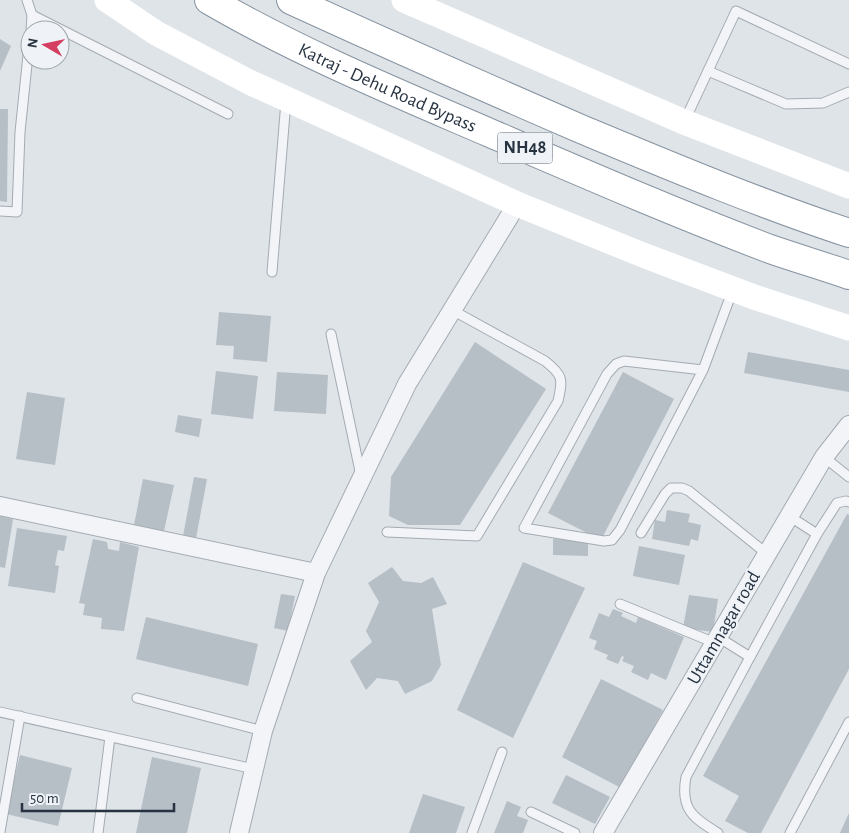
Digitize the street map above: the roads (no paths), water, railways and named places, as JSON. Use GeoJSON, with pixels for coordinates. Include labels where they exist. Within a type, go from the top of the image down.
{"type":"FeatureCollection","features":[{"type":"Feature","properties":{"kind":"highway","name":"Katraj - Dehu Road Bypass"},"geometry":{"type":"LineString","coordinates":[[209,0],[273,36],[416,101],[663,207],[762,246],[849,275]]}},
{"type":"Feature","properties":{"kind":"highway","name":"Katraj - Dehu Road Bypass"},"geometry":{"type":"LineString","coordinates":[[291,0],[432,65],[678,170],[785,212],[849,233]]}},
{"type":"Feature","properties":{"kind":"street"},"geometry":{"type":"LineString","coordinates":[[107,0],[156,33],[190,52],[286,99],[517,204],[634,252],[733,289],[849,328]]}},
{"type":"Feature","properties":{"kind":"street"},"geometry":{"type":"LineString","coordinates":[[404,0],[684,122],[849,186]]}},
{"type":"Feature","properties":{"kind":"street"},"geometry":{"type":"LineString","coordinates":[[238,833],[263,731],[316,573],[407,384],[517,204]]}},
{"type":"Feature","properties":{"kind":"street","name":"Uttamnagar road"},"geometry":{"type":"LineString","coordinates":[[603,833],[789,516],[824,458],[849,425]]}},
{"type":"Feature","properties":{"kind":"street"},"geometry":{"type":"LineString","coordinates":[[0,506],[316,573]]}},
{"type":"Feature","properties":{"kind":"lane"},"geometry":{"type":"LineString","coordinates":[[27,0],[32,20]]}},
{"type":"Feature","properties":{"kind":"lane"},"geometry":{"type":"LineString","coordinates":[[684,122],[736,11],[849,64]]}},
{"type":"Feature","properties":{"kind":"lane"},"geometry":{"type":"LineString","coordinates":[[32,15],[228,114]]}},
{"type":"Feature","properties":{"kind":"lane"},"geometry":{"type":"LineString","coordinates":[[0,211],[17,212],[20,132],[26,70]]}},
{"type":"Feature","properties":{"kind":"lane"},"geometry":{"type":"LineString","coordinates":[[708,71],[786,104],[823,103],[849,92]]}},
{"type":"Feature","properties":{"kind":"lane"},"geometry":{"type":"LineString","coordinates":[[272,272],[286,99]]}},
{"type":"Feature","properties":{"kind":"lane"},"geometry":{"type":"LineString","coordinates":[[703,370],[624,361],[616,364],[606,374],[524,528],[604,541],[612,540],[620,530],[703,370],[733,289]]}},
{"type":"Feature","properties":{"kind":"lane"},"geometry":{"type":"LineString","coordinates":[[387,532],[477,536],[558,401],[562,382],[558,370],[544,360],[452,310]]}},
{"type":"Feature","properties":{"kind":"lane"},"geometry":{"type":"LineString","coordinates":[[331,334],[362,478]]}},
{"type":"Feature","properties":{"kind":"lane"},"geometry":{"type":"LineString","coordinates":[[824,458],[849,477]]}},
{"type":"Feature","properties":{"kind":"lane"},"geometry":{"type":"LineString","coordinates":[[641,533],[665,494],[671,488],[682,488],[689,491],[767,554]]}},
{"type":"Feature","properties":{"kind":"lane"},"geometry":{"type":"LineString","coordinates":[[718,833],[699,822],[687,806],[684,791],[686,777],[817,534],[837,503],[849,502]]}},
{"type":"Feature","properties":{"kind":"lane"},"geometry":{"type":"LineString","coordinates":[[789,516],[817,534]]}},
{"type":"Feature","properties":{"kind":"lane"},"geometry":{"type":"LineString","coordinates":[[620,604],[717,640],[750,658]]}},
{"type":"Feature","properties":{"kind":"lane"},"geometry":{"type":"LineString","coordinates":[[137,698],[263,731]]}},
{"type":"Feature","properties":{"kind":"lane"},"geometry":{"type":"LineString","coordinates":[[0,712],[254,769]]}},
{"type":"Feature","properties":{"kind":"lane"},"geometry":{"type":"LineString","coordinates":[[0,832],[20,716]]}},
{"type":"Feature","properties":{"kind":"lane"},"geometry":{"type":"LineString","coordinates":[[790,833],[849,722]]}},
{"type":"Feature","properties":{"kind":"lane"},"geometry":{"type":"LineString","coordinates":[[98,833],[110,737]]}},
{"type":"Feature","properties":{"kind":"lane"},"geometry":{"type":"LineString","coordinates":[[472,833],[502,752]]}},
{"type":"Feature","properties":{"kind":"lane"},"geometry":{"type":"LineString","coordinates":[[531,812],[575,833]]}}]}
